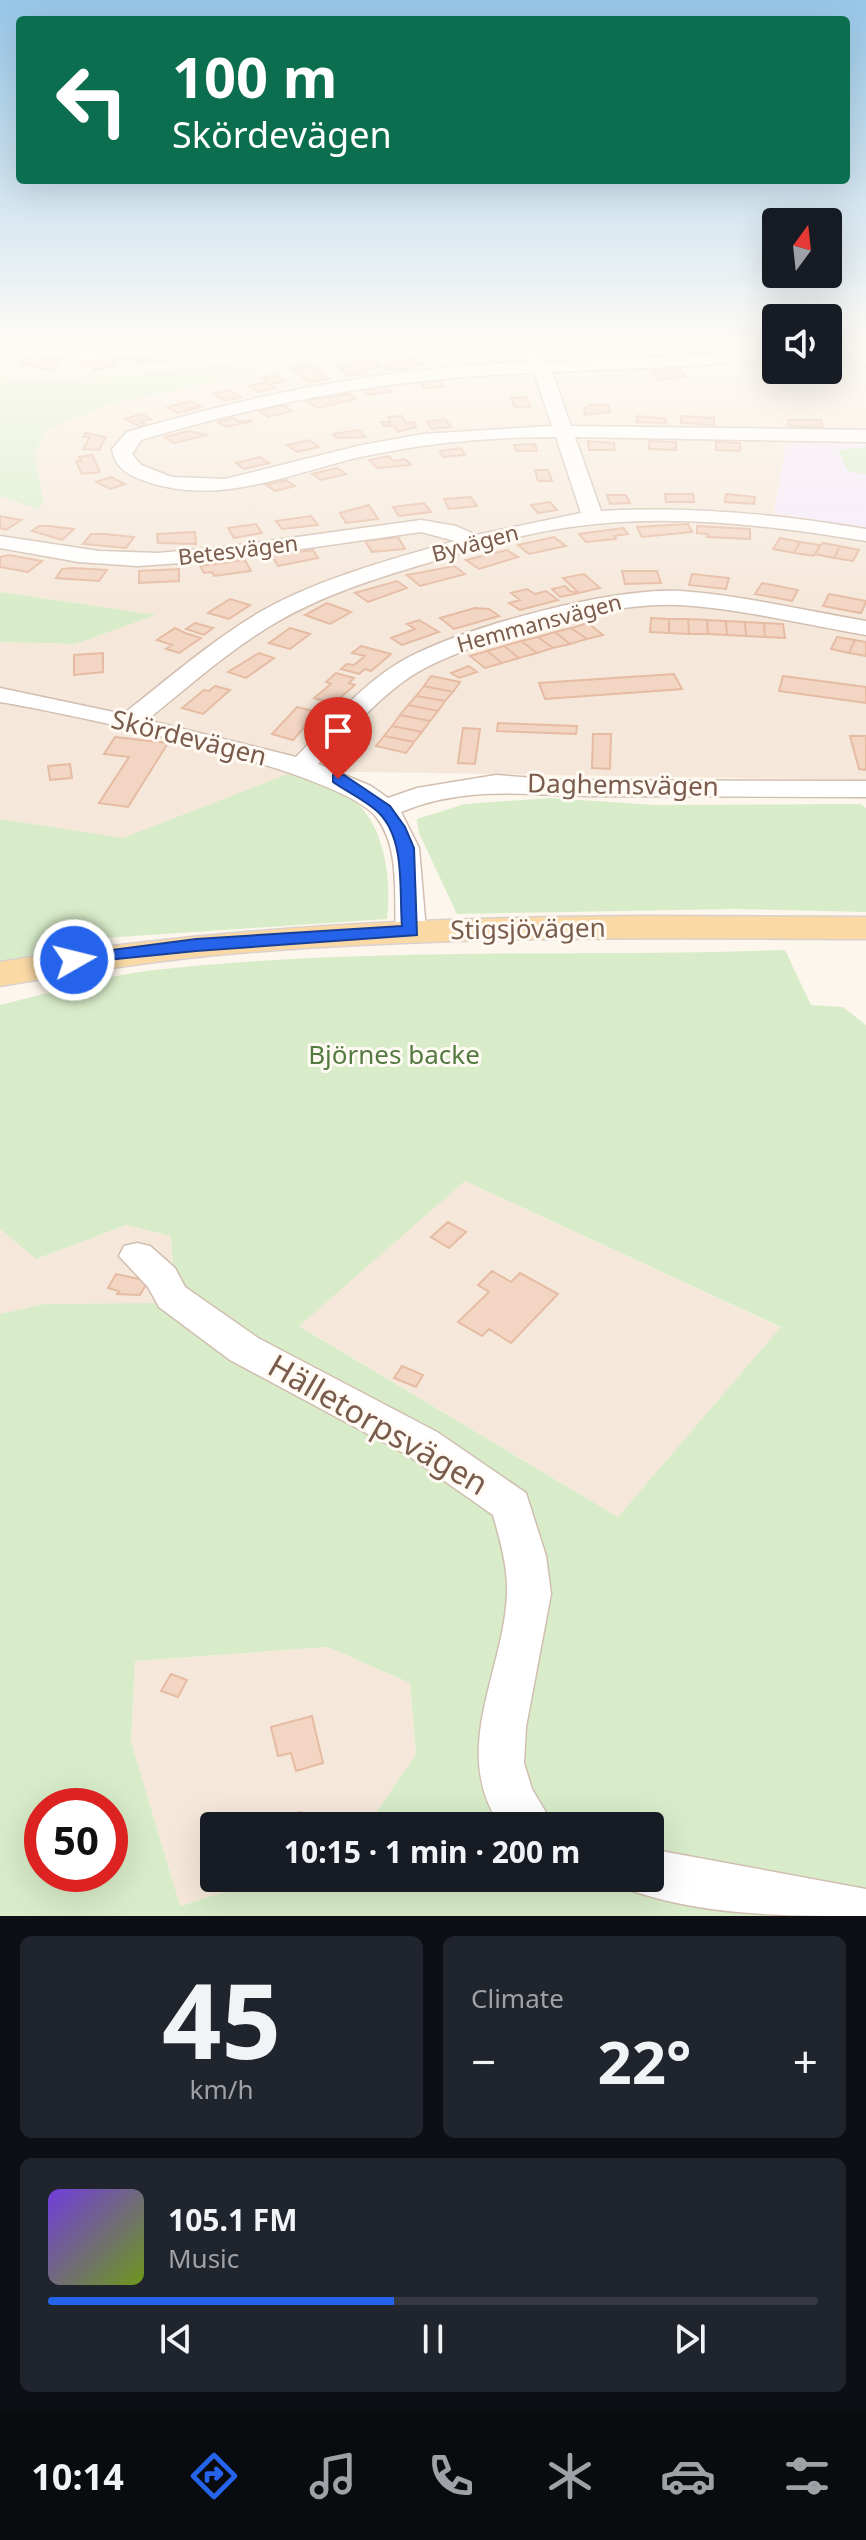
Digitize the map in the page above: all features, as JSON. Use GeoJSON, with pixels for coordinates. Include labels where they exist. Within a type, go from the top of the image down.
{"type":"FeatureCollection","features":[{"type":"Feature","properties":{"kind":"main road","name":"Stigsjövägen"},"geometry":{"type":"LineString","coordinates":[[0,974],[74,960],[196,945],[411,931],[866,928]]}},
{"type":"Feature","properties":{"kind":"street"},"geometry":{"type":"LineString","coordinates":[[147,432],[134,436],[122,449],[128,465],[154,479],[196,486],[222,485],[397,445],[566,434],[866,436]]}},
{"type":"Feature","properties":{"kind":"street"},"geometry":{"type":"LineString","coordinates":[[566,434],[593,518]]}},
{"type":"Feature","properties":{"kind":"street","name":"Byvägen"},"geometry":{"type":"LineString","coordinates":[[128,722],[239,637],[293,604],[353,579],[474,542],[593,518],[746,518],[866,535]]}},
{"type":"Feature","properties":{"kind":"street","name":"Betesvägen"},"geometry":{"type":"LineString","coordinates":[[0,542],[88,557],[139,560],[194,557],[421,526],[449,530],[474,542]]}},
{"type":"Feature","properties":{"kind":"street","name":"Hemmansvägen"},"geometry":{"type":"LineString","coordinates":[[301,766],[375,693],[417,662],[507,629],[592,607],[625,599],[681,598],[866,628]]}},
{"type":"Feature","properties":{"kind":"street","name":"Skördevägen"},"geometry":{"type":"LineString","coordinates":[[0,695],[46,702],[128,722],[301,766],[338,779],[385,809],[397,827],[405,848],[411,931]]}},
{"type":"Feature","properties":{"kind":"street","name":"Daghemsvägen"},"geometry":{"type":"LineString","coordinates":[[385,809],[417,796],[496,783],[561,788],[866,789]]}},
{"type":"Feature","properties":{"kind":"street","name":"Hälletorpsvägen"},"geometry":{"type":"LineString","coordinates":[[137,1256],[162,1278],[172,1297],[244,1349],[423,1444],[511,1505],[525,1556],[529,1594],[503,1727],[501,1763],[512,1801],[520,1812]]}},
{"type":"Feature","properties":{"kind":"street"},"geometry":{"type":"LineString","coordinates":[[664,1877],[866,1914]]}},
{"type":"Feature","properties":{"kind":"shaded area"},"geometry":{"type":"Polygon","coordinates":[[[44,432],[866,432],[866,442],[786,445],[774,513],[866,528],[866,780],[297,771],[123,839],[0,819],[0,642],[75,644],[154,615],[0,592],[0,496],[37,509],[34,456],[44,432]]]}},
{"type":"Feature","properties":{"kind":"shaded area"},"geometry":{"type":"Polygon","coordinates":[[[866,442],[866,528],[774,513],[786,445],[866,442]]]}},
{"type":"Feature","properties":{"kind":"shaded area"},"geometry":{"type":"Polygon","coordinates":[[[465,1181],[782,1328],[618,1517],[298,1325],[465,1181]]]}},
{"type":"Feature","properties":{"kind":"shaded area"},"geometry":{"type":"Polygon","coordinates":[[[126,1225],[171,1236],[175,1304],[45,1304],[0,1314],[0,1229],[36,1259],[126,1225]]]}},
{"type":"Feature","properties":{"kind":"shaded area"},"geometry":{"type":"Polygon","coordinates":[[[328,1647],[410,1683],[416,1754],[377,1812],[200,1812],[200,1892],[224,1892],[180,1906],[131,1741],[135,1661],[328,1647]]]}},
{"type":"Feature","properties":{"kind":"green space"},"geometry":{"type":"Polygon","coordinates":[[[0,432],[44,432],[34,456],[44,500],[37,509],[0,496],[0,432]]]}},
{"type":"Feature","properties":{"kind":"green space"},"geometry":{"type":"Polygon","coordinates":[[[866,447],[866,474],[848,471],[838,450],[866,447]]]}},
{"type":"Feature","properties":{"kind":"green space"},"geometry":{"type":"Polygon","coordinates":[[[0,592],[156,615],[75,644],[0,642],[0,592]]]}},
{"type":"Feature","properties":{"kind":"green space"},"geometry":{"type":"Polygon","coordinates":[[[296,771],[347,796],[370,819],[385,861],[387,919],[45,942],[62,950],[0,963],[0,819],[123,838],[296,771]]]}},
{"type":"Feature","properties":{"kind":"green space"},"geometry":{"type":"Polygon","coordinates":[[[550,798],[655,805],[861,804],[866,808],[866,912],[735,909],[457,914],[419,833],[417,819],[465,804],[550,798]]]}},
{"type":"Feature","properties":{"kind":"green space","name":"Björnes backe"},"geometry":{"type":"Polygon","coordinates":[[[785,950],[811,1005],[843,1007],[866,1025],[866,1916],[0,1916],[0,1314],[45,1304],[175,1303],[171,1236],[126,1225],[36,1259],[0,1229],[0,1005],[154,970],[390,955],[785,950]],[[465,1181],[299,1326],[618,1517],[781,1327],[465,1181]],[[328,1647],[135,1661],[131,1741],[180,1906],[224,1892],[664,1892],[664,1812],[377,1812],[416,1754],[410,1683],[328,1647]]]}},
{"type":"Feature","properties":{"kind":"building"},"geometry":{"type":"Polygon","coordinates":[[[183,432],[207,435],[174,443],[165,437],[183,432]]]}},
{"type":"Feature","properties":{"kind":"building"},"geometry":{"type":"Polygon","coordinates":[[[361,432],[366,437],[337,438],[333,434],[361,432]]]}},
{"type":"Feature","properties":{"kind":"building"},"geometry":{"type":"Polygon","coordinates":[[[85,433],[106,437],[99,450],[83,449],[90,437],[83,437],[85,433]]]}},
{"type":"Feature","properties":{"kind":"building"},"geometry":{"type":"Polygon","coordinates":[[[309,440],[319,447],[297,452],[287,445],[309,440]]]}},
{"type":"Feature","properties":{"kind":"building"},"geometry":{"type":"Polygon","coordinates":[[[588,441],[614,443],[615,450],[589,450],[588,441]]]}},
{"type":"Feature","properties":{"kind":"building"},"geometry":{"type":"Polygon","coordinates":[[[649,441],[676,442],[676,450],[649,449],[649,441]]]}},
{"type":"Feature","properties":{"kind":"building"},"geometry":{"type":"Polygon","coordinates":[[[716,442],[740,443],[740,451],[716,450],[716,442]]]}},
{"type":"Feature","properties":{"kind":"building"},"geometry":{"type":"Polygon","coordinates":[[[535,444],[537,451],[516,451],[514,445],[535,444]]]}},
{"type":"Feature","properties":{"kind":"building"},"geometry":{"type":"Polygon","coordinates":[[[461,448],[465,455],[443,457],[440,451],[461,448]]]}},
{"type":"Feature","properties":{"kind":"building"},"geometry":{"type":"Polygon","coordinates":[[[92,455],[100,472],[82,474],[76,461],[81,461],[79,457],[92,455]]]}},
{"type":"Feature","properties":{"kind":"building"},"geometry":{"type":"Polygon","coordinates":[[[389,456],[393,461],[405,459],[411,465],[377,468],[369,460],[389,456]]]}},
{"type":"Feature","properties":{"kind":"building"},"geometry":{"type":"Polygon","coordinates":[[[260,457],[269,463],[244,469],[236,463],[260,457]]]}},
{"type":"Feature","properties":{"kind":"building"},"geometry":{"type":"Polygon","coordinates":[[[337,468],[346,474],[321,480],[312,474],[337,468]]]}},
{"type":"Feature","properties":{"kind":"building"},"geometry":{"type":"Polygon","coordinates":[[[535,470],[548,470],[552,481],[538,481],[535,470]]]}},
{"type":"Feature","properties":{"kind":"building"},"geometry":{"type":"Polygon","coordinates":[[[111,477],[125,484],[110,489],[96,482],[111,477]]]}},
{"type":"Feature","properties":{"kind":"building"},"geometry":{"type":"Polygon","coordinates":[[[286,480],[295,486],[275,491],[266,485],[286,480]]]}},
{"type":"Feature","properties":{"kind":"building"},"geometry":{"type":"Polygon","coordinates":[[[665,494],[693,494],[694,502],[666,502],[665,494]]]}},
{"type":"Feature","properties":{"kind":"building"},"geometry":{"type":"Polygon","coordinates":[[[726,494],[755,497],[754,504],[725,502],[726,494]]]}},
{"type":"Feature","properties":{"kind":"building"},"geometry":{"type":"Polygon","coordinates":[[[607,495],[626,495],[630,503],[610,504],[607,495]]]}},
{"type":"Feature","properties":{"kind":"building"},"geometry":{"type":"Polygon","coordinates":[[[471,497],[477,506],[449,509],[444,499],[471,497]]]}},
{"type":"Feature","properties":{"kind":"building"},"geometry":{"type":"Polygon","coordinates":[[[550,502],[557,510],[538,513],[531,505],[550,502]]]}},
{"type":"Feature","properties":{"kind":"building"},"geometry":{"type":"Polygon","coordinates":[[[424,503],[431,512],[399,516],[393,507],[424,503]]]}},
{"type":"Feature","properties":{"kind":"building"},"geometry":{"type":"Polygon","coordinates":[[[369,505],[378,519],[346,523],[340,513],[369,505]]]}},
{"type":"Feature","properties":{"kind":"building"},"geometry":{"type":"Polygon","coordinates":[[[0,516],[21,520],[6,530],[0,528],[0,516]]]}},
{"type":"Feature","properties":{"kind":"building"},"geometry":{"type":"Polygon","coordinates":[[[311,516],[318,525],[282,529],[276,521],[311,516]]]}},
{"type":"Feature","properties":{"kind":"building"},"geometry":{"type":"Polygon","coordinates":[[[256,524],[262,533],[234,538],[228,528],[256,524]]]}},
{"type":"Feature","properties":{"kind":"building"},"geometry":{"type":"Polygon","coordinates":[[[688,524],[692,532],[642,537],[637,527],[688,524]]]}},
{"type":"Feature","properties":{"kind":"building"},"geometry":{"type":"Polygon","coordinates":[[[39,526],[74,529],[62,540],[32,531],[39,526]]]}},
{"type":"Feature","properties":{"kind":"building"},"geometry":{"type":"Polygon","coordinates":[[[697,526],[750,529],[750,539],[707,537],[708,534],[697,533],[697,526]]]}},
{"type":"Feature","properties":{"kind":"building"},"geometry":{"type":"Polygon","coordinates":[[[623,528],[628,534],[614,536],[616,539],[586,542],[579,534],[623,528]]]}},
{"type":"Feature","properties":{"kind":"building"},"geometry":{"type":"Polygon","coordinates":[[[195,532],[196,544],[158,543],[157,534],[195,532]]]}},
{"type":"Feature","properties":{"kind":"building"},"geometry":{"type":"Polygon","coordinates":[[[91,534],[134,537],[126,548],[83,544],[91,534]]]}},
{"type":"Feature","properties":{"kind":"building"},"geometry":{"type":"Polygon","coordinates":[[[398,537],[405,549],[372,552],[365,541],[398,537]]]}},
{"type":"Feature","properties":{"kind":"building"},"geometry":{"type":"Polygon","coordinates":[[[554,537],[566,546],[529,554],[518,545],[554,537]]]}},
{"type":"Feature","properties":{"kind":"building"},"geometry":{"type":"Polygon","coordinates":[[[780,538],[800,542],[794,553],[773,549],[780,538]]]}},
{"type":"Feature","properties":{"kind":"building"},"geometry":{"type":"Polygon","coordinates":[[[800,542],[820,545],[814,556],[794,553],[800,542]]]}},
{"type":"Feature","properties":{"kind":"building"},"geometry":{"type":"Polygon","coordinates":[[[822,543],[840,546],[834,558],[815,554],[822,543]]]}},
{"type":"Feature","properties":{"kind":"building"},"geometry":{"type":"Polygon","coordinates":[[[840,546],[859,550],[853,561],[834,558],[840,546]]]}},
{"type":"Feature","properties":{"kind":"building"},"geometry":{"type":"Polygon","coordinates":[[[313,550],[318,558],[278,566],[272,556],[313,550]]]}},
{"type":"Feature","properties":{"kind":"building"},"geometry":{"type":"Polygon","coordinates":[[[507,550],[518,557],[479,569],[466,560],[507,550]]]}},
{"type":"Feature","properties":{"kind":"building"},"geometry":{"type":"Polygon","coordinates":[[[9,555],[42,561],[28,572],[0,567],[0,557],[9,555]]]}},
{"type":"Feature","properties":{"kind":"building"},"geometry":{"type":"Polygon","coordinates":[[[245,560],[251,571],[214,576],[212,572],[204,573],[200,566],[245,560]]]}},
{"type":"Feature","properties":{"kind":"building"},"geometry":{"type":"Polygon","coordinates":[[[454,566],[465,574],[420,586],[407,575],[454,566]]]}},
{"type":"Feature","properties":{"kind":"building"},"geometry":{"type":"Polygon","coordinates":[[[62,569],[107,570],[99,581],[56,578],[62,569]]]}},
{"type":"Feature","properties":{"kind":"building"},"geometry":{"type":"Polygon","coordinates":[[[179,569],[179,581],[139,583],[139,571],[179,569]]]}},
{"type":"Feature","properties":{"kind":"building"},"geometry":{"type":"Polygon","coordinates":[[[622,571],[657,571],[661,583],[625,584],[622,571]]]}},
{"type":"Feature","properties":{"kind":"building"},"geometry":{"type":"Polygon","coordinates":[[[584,574],[600,588],[579,593],[563,578],[584,574]]]}},
{"type":"Feature","properties":{"kind":"building"},"geometry":{"type":"Polygon","coordinates":[[[692,574],[729,578],[726,589],[689,585],[692,574]]]}},
{"type":"Feature","properties":{"kind":"building"},"geometry":{"type":"Polygon","coordinates":[[[397,581],[407,588],[368,602],[355,593],[397,581]]]}},
{"type":"Feature","properties":{"kind":"building"},"geometry":{"type":"Polygon","coordinates":[[[762,583],[798,590],[792,601],[755,594],[762,583]]]}},
{"type":"Feature","properties":{"kind":"building"},"geometry":{"type":"Polygon","coordinates":[[[565,586],[579,593],[560,597],[552,589],[565,586]]]}},
{"type":"Feature","properties":{"kind":"building"},"geometry":{"type":"Polygon","coordinates":[[[527,589],[535,594],[546,591],[558,600],[520,610],[509,603],[520,600],[511,593],[527,589]]]}},
{"type":"Feature","properties":{"kind":"building"},"geometry":{"type":"Polygon","coordinates":[[[829,594],[866,602],[861,613],[823,606],[829,594]]]}},
{"type":"Feature","properties":{"kind":"building"},"geometry":{"type":"Polygon","coordinates":[[[230,599],[250,605],[229,619],[208,613],[230,599]]]}},
{"type":"Feature","properties":{"kind":"building"},"geometry":{"type":"Polygon","coordinates":[[[327,603],[351,612],[330,624],[305,615],[327,603]]]}},
{"type":"Feature","properties":{"kind":"building"},"geometry":{"type":"Polygon","coordinates":[[[475,608],[489,609],[499,616],[454,629],[440,618],[475,608]]]}},
{"type":"Feature","properties":{"kind":"building"},"geometry":{"type":"Polygon","coordinates":[[[651,618],[669,619],[669,633],[650,632],[651,618]]]}},
{"type":"Feature","properties":{"kind":"building"},"geometry":{"type":"Polygon","coordinates":[[[669,619],[688,619],[689,634],[669,633],[669,619]]]}},
{"type":"Feature","properties":{"kind":"building"},"geometry":{"type":"Polygon","coordinates":[[[688,619],[707,620],[708,634],[689,634],[688,619]]]}},
{"type":"Feature","properties":{"kind":"building"},"geometry":{"type":"Polygon","coordinates":[[[419,620],[439,632],[402,645],[391,638],[415,629],[407,624],[419,620]]]}},
{"type":"Feature","properties":{"kind":"building"},"geometry":{"type":"Polygon","coordinates":[[[707,620],[726,621],[727,635],[708,634],[707,620]]]}},
{"type":"Feature","properties":{"kind":"building"},"geometry":{"type":"Polygon","coordinates":[[[726,621],[745,622],[746,636],[727,635],[726,621]]]}},
{"type":"Feature","properties":{"kind":"building"},"geometry":{"type":"Polygon","coordinates":[[[745,622],[764,623],[765,637],[746,636],[745,622]]]}},
{"type":"Feature","properties":{"kind":"building"},"geometry":{"type":"Polygon","coordinates":[[[195,623],[213,628],[204,635],[186,629],[195,623]]]}},
{"type":"Feature","properties":{"kind":"building"},"geometry":{"type":"Polygon","coordinates":[[[588,623],[603,635],[587,639],[571,628],[588,623]]]}},
{"type":"Feature","properties":{"kind":"building"},"geometry":{"type":"Polygon","coordinates":[[[764,623],[783,624],[785,638],[765,637],[764,623]]]}},
{"type":"Feature","properties":{"kind":"building"},"geometry":{"type":"Polygon","coordinates":[[[175,628],[201,638],[179,653],[166,649],[172,645],[157,640],[175,628]]]}},
{"type":"Feature","properties":{"kind":"building"},"geometry":{"type":"Polygon","coordinates":[[[290,628],[310,634],[290,649],[269,643],[290,628]]]}},
{"type":"Feature","properties":{"kind":"building"},"geometry":{"type":"Polygon","coordinates":[[[571,628],[587,639],[570,644],[555,632],[571,628]]]}},
{"type":"Feature","properties":{"kind":"building"},"geometry":{"type":"Polygon","coordinates":[[[555,632],[570,644],[553,648],[538,637],[555,632]]]}},
{"type":"Feature","properties":{"kind":"building"},"geometry":{"type":"Polygon","coordinates":[[[538,637],[553,648],[537,653],[521,641],[538,637]]]}},
{"type":"Feature","properties":{"kind":"building"},"geometry":{"type":"Polygon","coordinates":[[[837,637],[855,640],[849,653],[831,649],[837,637]]]}},
{"type":"Feature","properties":{"kind":"building"},"geometry":{"type":"Polygon","coordinates":[[[855,640],[866,642],[866,656],[849,653],[855,640]]]}},
{"type":"Feature","properties":{"kind":"building"},"geometry":{"type":"Polygon","coordinates":[[[521,641],[537,653],[519,658],[504,646],[521,641]]]}},
{"type":"Feature","properties":{"kind":"building"},"geometry":{"type":"Polygon","coordinates":[[[361,646],[391,654],[371,671],[365,669],[359,674],[341,669],[347,664],[354,665],[365,656],[352,653],[361,646]]]}},
{"type":"Feature","properties":{"kind":"building"},"geometry":{"type":"Polygon","coordinates":[[[504,646],[519,658],[502,663],[487,651],[504,646]]]}},
{"type":"Feature","properties":{"kind":"building"},"geometry":{"type":"Polygon","coordinates":[[[487,651],[502,663],[485,668],[470,656],[487,651]]]}},
{"type":"Feature","properties":{"kind":"building"},"geometry":{"type":"Polygon","coordinates":[[[103,653],[103,672],[74,675],[74,655],[103,653]]]}},
{"type":"Feature","properties":{"kind":"building"},"geometry":{"type":"Polygon","coordinates":[[[259,653],[274,658],[246,678],[228,672],[259,653]]]}},
{"type":"Feature","properties":{"kind":"building"},"geometry":{"type":"Polygon","coordinates":[[[469,666],[477,672],[459,678],[451,673],[469,666]]]}},
{"type":"Feature","properties":{"kind":"building"},"geometry":{"type":"Polygon","coordinates":[[[336,673],[354,678],[349,683],[355,685],[333,704],[314,698],[331,684],[326,682],[336,673]]]}},
{"type":"Feature","properties":{"kind":"building"},"geometry":{"type":"Polygon","coordinates":[[[674,674],[682,689],[545,699],[539,683],[674,674]]]}},
{"type":"Feature","properties":{"kind":"building"},"geometry":{"type":"Polygon","coordinates":[[[431,676],[460,682],[453,692],[424,686],[431,676]]]}},
{"type":"Feature","properties":{"kind":"building"},"geometry":{"type":"Polygon","coordinates":[[[783,676],[866,687],[866,703],[779,691],[783,676]]]}},
{"type":"Feature","properties":{"kind":"building"},"geometry":{"type":"Polygon","coordinates":[[[215,686],[230,690],[203,714],[182,708],[204,690],[209,691],[215,686]]]}},
{"type":"Feature","properties":{"kind":"building"},"geometry":{"type":"Polygon","coordinates":[[[424,686],[453,692],[445,701],[416,696],[424,686]]]}},
{"type":"Feature","properties":{"kind":"building"},"geometry":{"type":"Polygon","coordinates":[[[416,696],[445,701],[438,711],[408,705],[416,696]]]}},
{"type":"Feature","properties":{"kind":"building"},"geometry":{"type":"Polygon","coordinates":[[[408,705],[438,711],[430,721],[400,715],[408,705]]]}},
{"type":"Feature","properties":{"kind":"building"},"geometry":{"type":"Polygon","coordinates":[[[297,707],[318,712],[293,740],[272,734],[297,707]]]}},
{"type":"Feature","properties":{"kind":"building"},"geometry":{"type":"Polygon","coordinates":[[[400,715],[430,721],[422,732],[392,726],[400,715]]]}},
{"type":"Feature","properties":{"kind":"building"},"geometry":{"type":"Polygon","coordinates":[[[498,723],[577,726],[576,734],[497,731],[498,723]]]}},
{"type":"Feature","properties":{"kind":"building"},"geometry":{"type":"Polygon","coordinates":[[[392,726],[422,732],[414,742],[384,736],[392,726]]]}},
{"type":"Feature","properties":{"kind":"building"},"geometry":{"type":"Polygon","coordinates":[[[463,728],[480,729],[475,764],[458,763],[463,728]]]}},
{"type":"Feature","properties":{"kind":"building"},"geometry":{"type":"Polygon","coordinates":[[[593,734],[611,734],[610,769],[592,768],[593,734]]]}},
{"type":"Feature","properties":{"kind":"building"},"geometry":{"type":"Polygon","coordinates":[[[384,736],[414,742],[406,753],[376,746],[384,736]]]}},
{"type":"Feature","properties":{"kind":"building"},"geometry":{"type":"Polygon","coordinates":[[[850,736],[866,736],[866,770],[859,769],[850,736]]]}},
{"type":"Feature","properties":{"kind":"building"},"geometry":{"type":"Polygon","coordinates":[[[115,737],[168,743],[128,807],[99,803],[129,757],[104,754],[115,737]]]}},
{"type":"Feature","properties":{"kind":"building"},"geometry":{"type":"Polygon","coordinates":[[[70,764],[72,778],[50,780],[48,766],[70,764]]]}},
{"type":"Feature","properties":{"kind":"building"},"geometry":{"type":"Polygon","coordinates":[[[448,1222],[466,1232],[449,1248],[431,1237],[448,1222]]]}},
{"type":"Feature","properties":{"kind":"building"},"geometry":{"type":"Polygon","coordinates":[[[492,1271],[511,1282],[520,1273],[558,1294],[511,1343],[489,1329],[482,1336],[458,1322],[489,1292],[478,1285],[492,1271]]]}},
{"type":"Feature","properties":{"kind":"building"},"geometry":{"type":"Polygon","coordinates":[[[116,1274],[148,1281],[140,1295],[117,1294],[119,1291],[108,1288],[116,1274]]]}},
{"type":"Feature","properties":{"kind":"building"},"geometry":{"type":"Polygon","coordinates":[[[402,1366],[423,1375],[416,1387],[394,1378],[402,1366]]]}},
{"type":"Feature","properties":{"kind":"building"},"geometry":{"type":"Polygon","coordinates":[[[171,1674],[187,1680],[178,1697],[161,1691],[171,1674]]]}},
{"type":"Feature","properties":{"kind":"building"},"geometry":{"type":"Polygon","coordinates":[[[312,1716],[323,1763],[296,1771],[291,1753],[278,1756],[271,1727],[312,1716]]]}},
{"type":"Feature","properties":{"kind":"route"},"geometry":{"type":"LineString","coordinates":[[74,960],[196,945],[411,931],[405,848],[397,827],[385,809],[338,779]]}}]}
